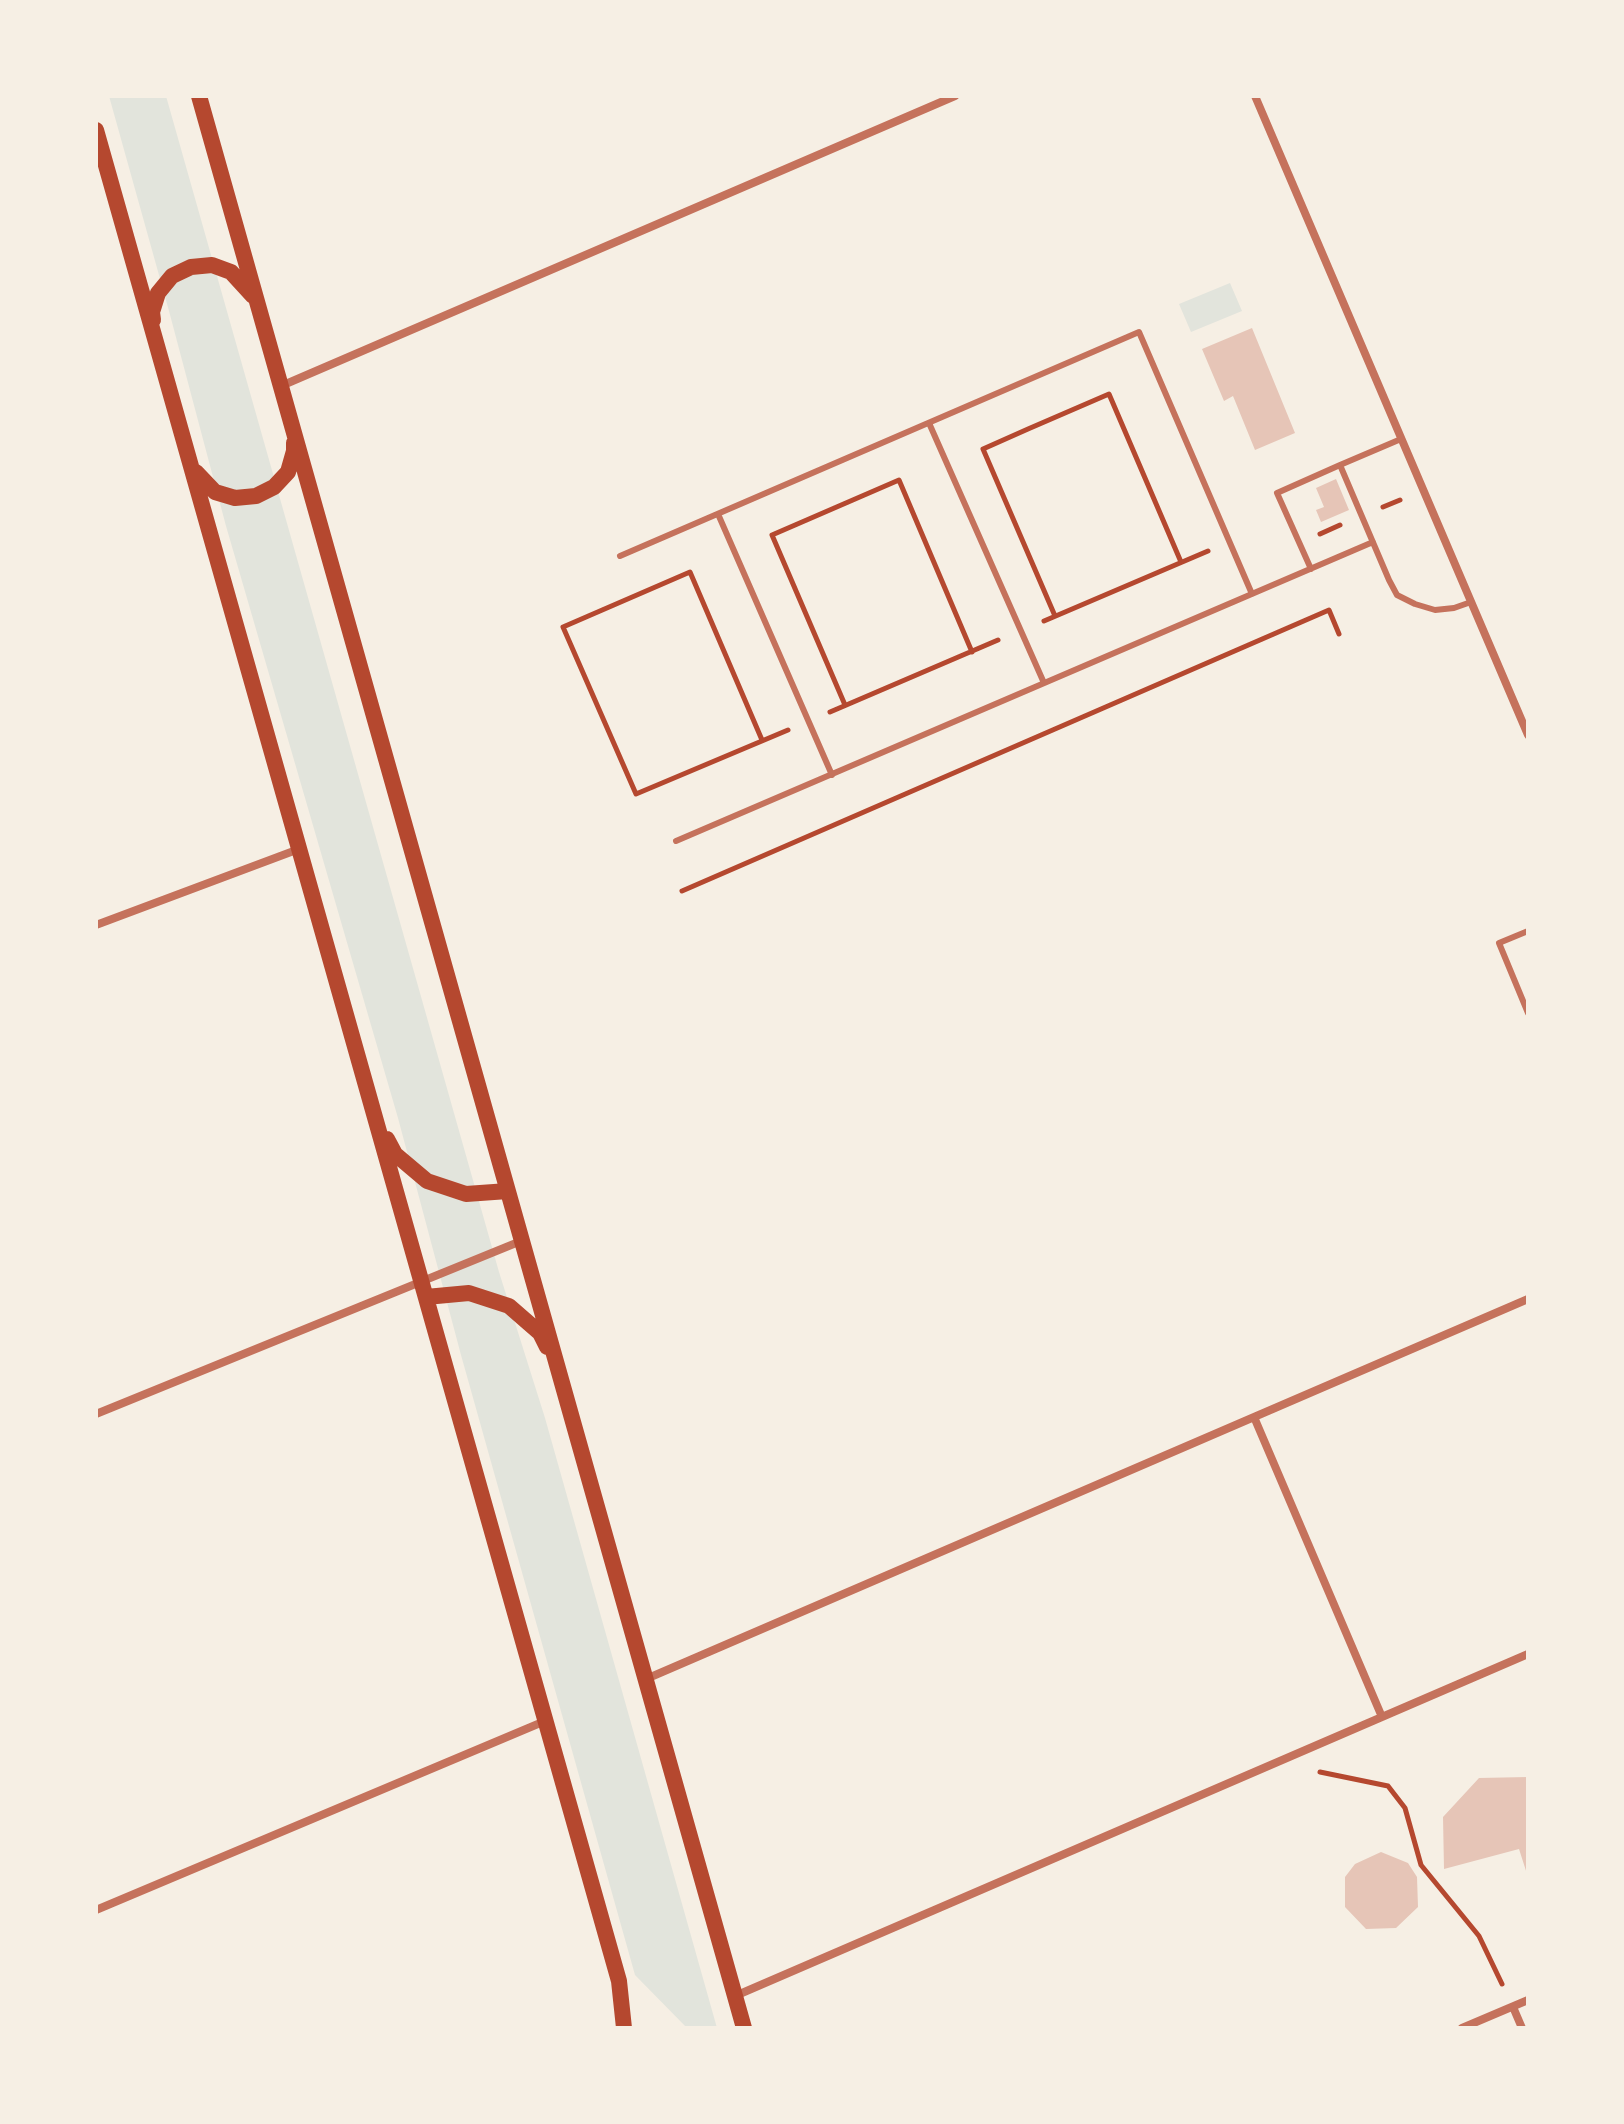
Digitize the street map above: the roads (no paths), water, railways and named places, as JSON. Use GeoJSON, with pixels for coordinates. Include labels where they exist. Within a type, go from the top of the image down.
{"type":"FeatureCollection","features":[{"type":"Feature","properties":{"kind":"main road"},"geometry":{"type":"LineString","coordinates":[[199,96],[744,2028]]}},
{"type":"Feature","properties":{"kind":"main road"},"geometry":{"type":"LineString","coordinates":[[96,130],[619,1981],[624,2028]]}},
{"type":"Feature","properties":{"kind":"main road"},"geometry":{"type":"LineString","coordinates":[[154,333],[152,312],[158,293],[172,276],[191,267],[212,265],[231,272],[246,286],[258,304]]}},
{"type":"Feature","properties":{"kind":"main road"},"geometry":{"type":"LineString","coordinates":[[189,460],[199,478],[215,492],[235,498],[256,496],[274,487],[288,472],[294,451],[293,431]]}},
{"type":"Feature","properties":{"kind":"main road"},"geometry":{"type":"LineString","coordinates":[[374,1117],[395,1154],[427,1181],[466,1194],[508,1191]]}},
{"type":"Feature","properties":{"kind":"main road"},"geometry":{"type":"LineString","coordinates":[[423,1291],[469,1293],[509,1306],[540,1333],[559,1370]]}},
{"type":"Feature","properties":{"kind":"street"},"geometry":{"type":"LineString","coordinates":[[281,386],[955,96]]}},
{"type":"Feature","properties":{"kind":"street"},"geometry":{"type":"LineString","coordinates":[[1255,96],[1528,735]]}},
{"type":"Feature","properties":{"kind":"street"},"geometry":{"type":"LineString","coordinates":[[96,925],[299,849]]}},
{"type":"Feature","properties":{"kind":"street"},"geometry":{"type":"LineString","coordinates":[[96,1414],[423,1291],[522,1241]]}},
{"type":"Feature","properties":{"kind":"street"},"geometry":{"type":"LineString","coordinates":[[646,1679],[1528,1299]]}},
{"type":"Feature","properties":{"kind":"street"},"geometry":{"type":"LineString","coordinates":[[1254,1417],[1382,1717]]}},
{"type":"Feature","properties":{"kind":"street"},"geometry":{"type":"LineString","coordinates":[[735,1996],[1528,1654]]}},
{"type":"Feature","properties":{"kind":"street"},"geometry":{"type":"LineString","coordinates":[[96,1910],[545,1721]]}},
{"type":"Feature","properties":{"kind":"street"},"geometry":{"type":"LineString","coordinates":[[1462,2028],[1528,2000]]}},
{"type":"Feature","properties":{"kind":"street"},"geometry":{"type":"LineString","coordinates":[[1513,2007],[1522,2028]]}},
{"type":"Feature","properties":{"kind":"lane"},"geometry":{"type":"LineString","coordinates":[[620,556],[1139,332],[1252,594]]}},
{"type":"Feature","properties":{"kind":"lane"},"geometry":{"type":"LineString","coordinates":[[929,423],[1044,683]]}},
{"type":"Feature","properties":{"kind":"lane"},"geometry":{"type":"LineString","coordinates":[[1311,569],[1277,493],[1401,439]]}},
{"type":"Feature","properties":{"kind":"lane"},"geometry":{"type":"LineString","coordinates":[[1340,465],[1397,595],[1435,610],[1471,602]]}},
{"type":"Feature","properties":{"kind":"lane"},"geometry":{"type":"LineString","coordinates":[[718,514],[832,775]]}},
{"type":"Feature","properties":{"kind":"lane"},"geometry":{"type":"LineString","coordinates":[[676,841],[1373,542]]}},
{"type":"Feature","properties":{"kind":"lane"},"geometry":{"type":"LineString","coordinates":[[1528,931],[1499,943],[1528,1013]]}}]}
